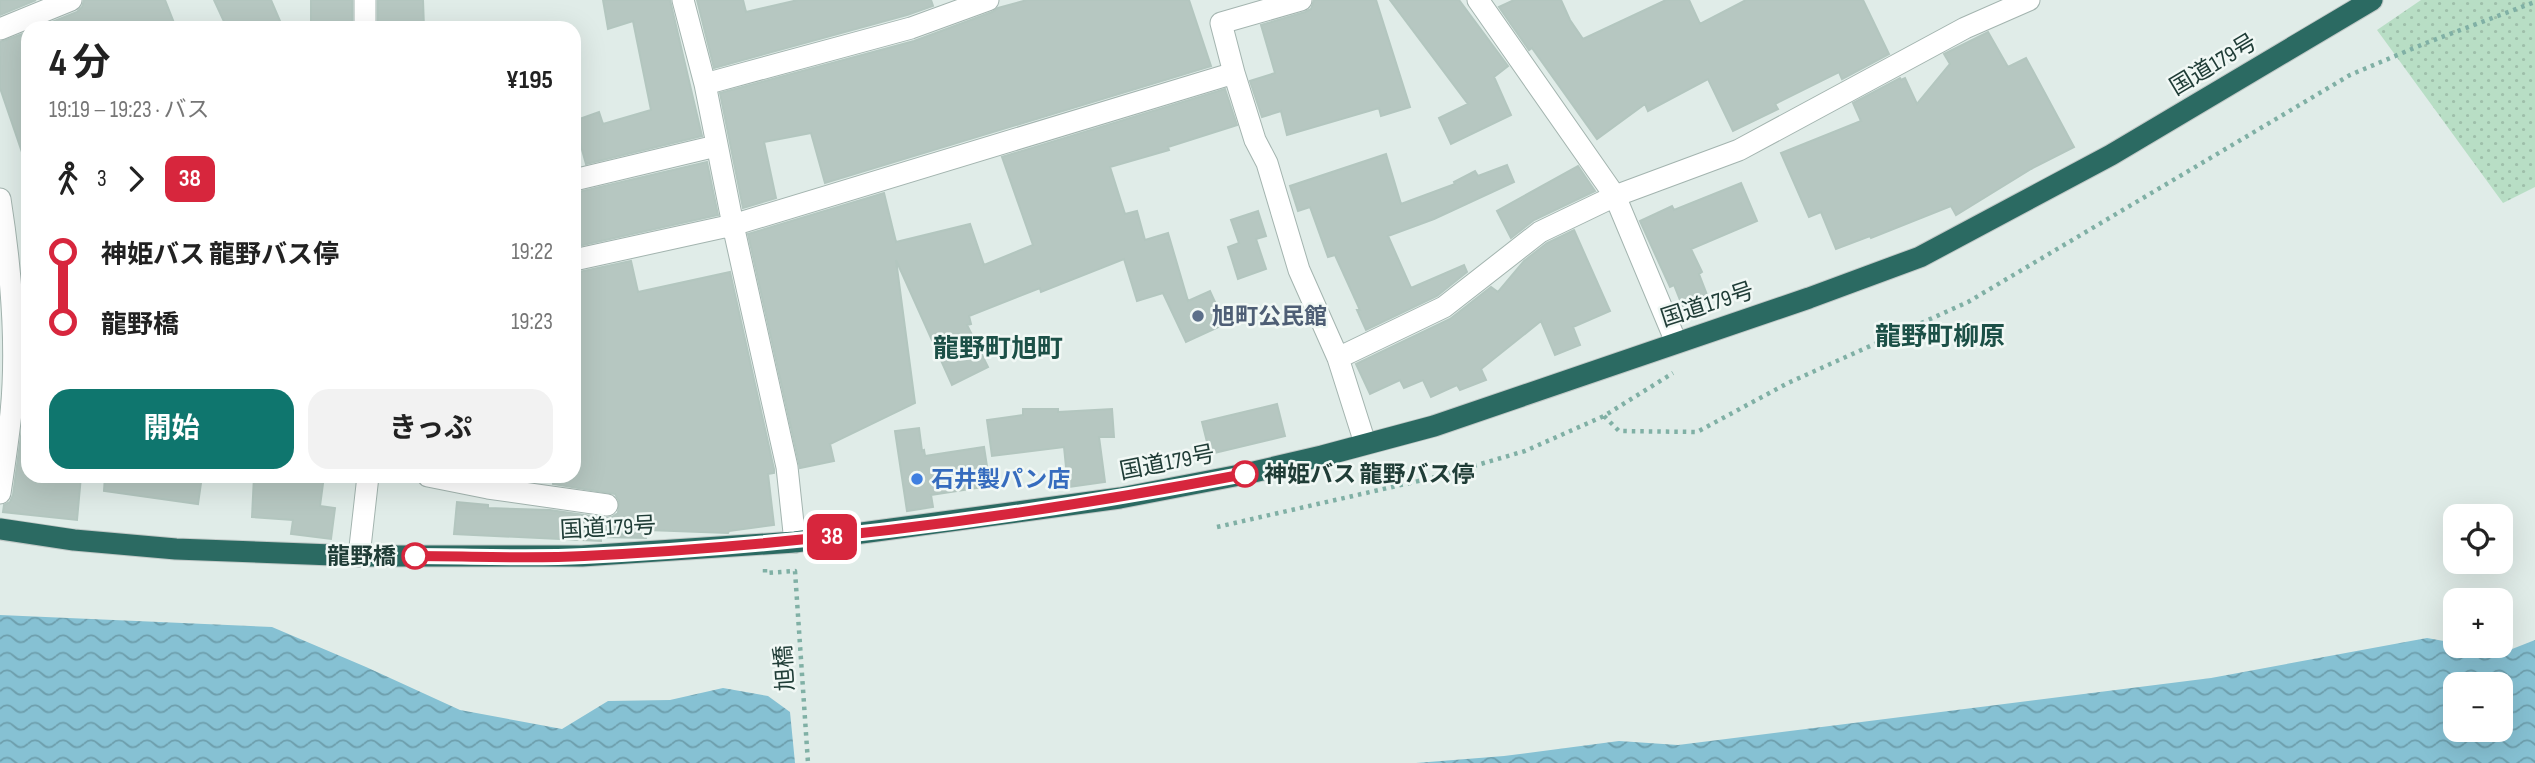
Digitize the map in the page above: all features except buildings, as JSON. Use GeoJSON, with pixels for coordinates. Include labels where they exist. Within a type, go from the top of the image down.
{"type":"FeatureCollection","features":[{"type":"Feature","properties":{"kind":"highway","name":"国道179号"},"geometry":{"type":"LineString","coordinates":[[0,529],[74,540],[176,549],[359,556],[582,556],[795,542],[1120,498],[1245,474],[1434,426],[1809,298],[1920,257],[2111,155],[2372,0]]}},
{"type":"Feature","properties":{"kind":"street"},"geometry":{"type":"LineString","coordinates":[[0,29],[71,0]]}},
{"type":"Feature","properties":{"kind":"street"},"geometry":{"type":"LineString","coordinates":[[365,0],[365,21]]}},
{"type":"Feature","properties":{"kind":"street"},"geometry":{"type":"LineString","coordinates":[[683,0],[705,84],[716,146],[787,467],[795,542]]}},
{"type":"Feature","properties":{"kind":"street"},"geometry":{"type":"LineString","coordinates":[[705,84],[911,28],[988,0]]}},
{"type":"Feature","properties":{"kind":"street"},"geometry":{"type":"LineString","coordinates":[[1301,0],[1221,23],[1255,140],[1267,163],[1298,271],[1338,358],[1364,443]]}},
{"type":"Feature","properties":{"kind":"street"},"geometry":{"type":"LineString","coordinates":[[1478,0],[1615,196],[1685,339]]}},
{"type":"Feature","properties":{"kind":"street"},"geometry":{"type":"LineString","coordinates":[[1338,358],[1444,307],[1540,232],[1615,196],[1739,150],[1965,28],[2029,0]]}},
{"type":"Feature","properties":{"kind":"street"},"geometry":{"type":"LineString","coordinates":[[581,258],[733,225],[1234,73]]}},
{"type":"Feature","properties":{"kind":"street"},"geometry":{"type":"LineString","coordinates":[[581,178],[716,146]]}},
{"type":"Feature","properties":{"kind":"street"},"geometry":{"type":"LineString","coordinates":[[0,199],[9,254],[20,413],[0,493]]}},
{"type":"Feature","properties":{"kind":"street"},"geometry":{"type":"LineString","coordinates":[[359,556],[367,483]]}},
{"type":"Feature","properties":{"kind":"street"},"geometry":{"type":"LineString","coordinates":[[463,483],[607,505]]}},
{"type":"Feature","properties":{"kind":"path"},"geometry":{"type":"LineString","coordinates":[[1604,416],[1619,431],[1697,432],[1788,383],[1968,302],[2350,75],[2535,2]]}},
{"type":"Feature","properties":{"kind":"path"},"geometry":{"type":"LineString","coordinates":[[1217,527],[1449,474],[1525,451],[1604,416],[1675,372],[1685,339]]}},
{"type":"Feature","properties":{"kind":"path","name":"旭橋"},"geometry":{"type":"LineString","coordinates":[[765,573],[795,571],[808,763]]}},
{"type":"Feature","properties":{"kind":"green space"},"geometry":{"type":"Polygon","coordinates":[[[2421,0],[2535,0],[2535,187],[2503,203],[2377,30],[2421,0]]]}},
{"type":"Feature","properties":{"kind":"water"},"geometry":{"type":"Polygon","coordinates":[[[0,615],[272,627],[460,710],[562,729],[608,701],[670,700],[723,688],[768,696],[790,712],[795,763],[0,763],[0,615]]]}},
{"type":"Feature","properties":{"kind":"water"},"geometry":{"type":"Polygon","coordinates":[[[2427,638],[2443,641],[2443,658],[2513,658],[2513,649],[2535,640],[2535,763],[1416,763],[1504,756],[1619,741],[1678,745],[2211,678],[2427,638]]]}},
{"type":"Feature","properties":{"kind":"bus line","name":"38"},"geometry":{"type":"LineString","coordinates":[[415,556],[582,556],[795,542],[1120,498],[1245,474]]}},
{"type":"Feature","properties":{"kind":"place","name":"旭町公民館"},"geometry":{"type":"Point","coordinates":[1198,316]}},
{"type":"Feature","properties":{"kind":"place","name":"神姫バス 龍野バス停"},"geometry":{"type":"Point","coordinates":[1245,474]}},
{"type":"Feature","properties":{"kind":"place","name":"石井製パン店"},"geometry":{"type":"Point","coordinates":[917,479]}},
{"type":"Feature","properties":{"kind":"place","name":"龍野橋"},"geometry":{"type":"Point","coordinates":[415,556]}},
{"type":"Feature","properties":{"kind":"district","name":"龍野町柳原"},"geometry":{"type":"Point","coordinates":[1940,336]}},
{"type":"Feature","properties":{"kind":"district","name":"龍野町旭町"},"geometry":{"type":"Point","coordinates":[998,348]}}]}
